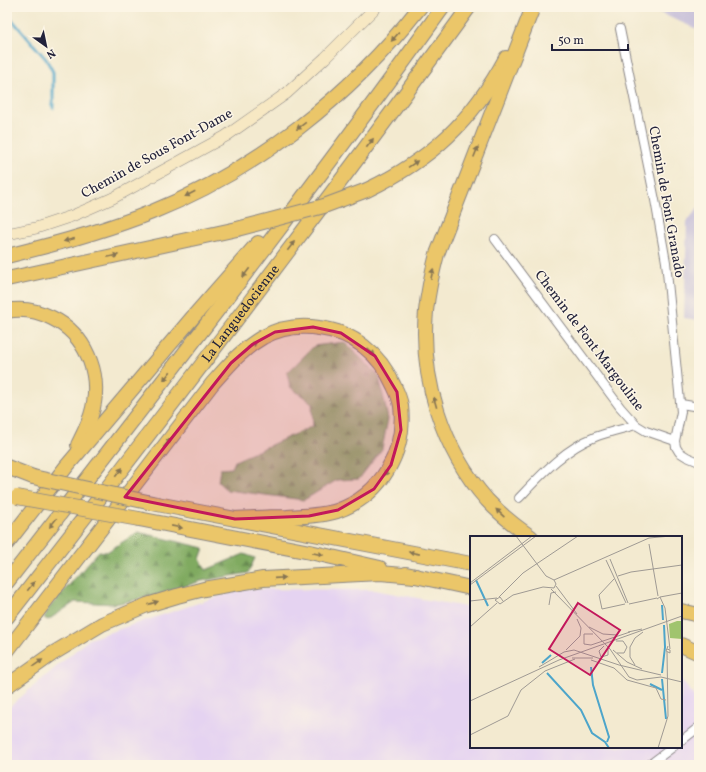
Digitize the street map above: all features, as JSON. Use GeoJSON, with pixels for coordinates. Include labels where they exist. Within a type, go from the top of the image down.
{"type":"FeatureCollection","features":[{"type":"Feature","properties":{"kind":"highway"},"geometry":{"type":"LineString","coordinates":[[7,256],[77,238],[114,226],[152,212],[222,178],[255,158],[320,111],[362,73],[420,7]]}},
{"type":"Feature","properties":{"kind":"highway","name":"La Languedocienne"},"geometry":{"type":"LineString","coordinates":[[7,582],[321,175],[443,7]]}},
{"type":"Feature","properties":{"kind":"highway","name":"La Languedocienne"},"geometry":{"type":"LineString","coordinates":[[7,617],[189,382],[348,172],[469,7]]}},
{"type":"Feature","properties":{"kind":"highway"},"geometry":{"type":"LineString","coordinates":[[7,279],[237,228],[324,206],[367,190],[397,175],[441,144],[483,98],[533,7]]}},
{"type":"Feature","properties":{"kind":"highway"},"geometry":{"type":"LineString","coordinates":[[530,536],[501,514],[488,501],[478,489],[456,455],[440,419],[430,387],[425,348],[425,329],[429,290],[437,254],[533,7]]}},
{"type":"Feature","properties":{"kind":"highway"},"geometry":{"type":"LineString","coordinates":[[7,543],[66,467],[198,311],[321,175]]}},
{"type":"Feature","properties":{"kind":"highway"},"geometry":{"type":"LineString","coordinates":[[7,311],[16,309],[31,311],[44,314],[59,321],[74,333],[86,350],[92,366],[94,384],[93,407],[88,425],[66,467]]}},
{"type":"Feature","properties":{"kind":"highway"},"geometry":{"type":"LineString","coordinates":[[7,650],[212,384],[241,353],[265,337],[287,328],[313,327],[327,329],[341,333],[353,339],[375,356],[385,368],[397,392],[401,405],[400,442],[391,465],[385,475],[374,489],[364,497],[349,506],[322,515],[235,519]]}},
{"type":"Feature","properties":{"kind":"highway"},"geometry":{"type":"LineString","coordinates":[[7,467],[33,477]]}},
{"type":"Feature","properties":{"kind":"highway"},"geometry":{"type":"LineString","coordinates":[[7,473],[33,477],[152,503],[470,564]]}},
{"type":"Feature","properties":{"kind":"highway"},"geometry":{"type":"LineString","coordinates":[[12,496],[310,552],[470,588]]}},
{"type":"Feature","properties":{"kind":"highway"},"geometry":{"type":"LineString","coordinates":[[7,686],[52,654],[102,624],[148,605],[210,587],[263,579],[380,573],[415,576]]}},
{"type":"Feature","properties":{"kind":"highway"},"geometry":{"type":"LineString","coordinates":[[682,611],[699,615]]}},
{"type":"Feature","properties":{"kind":"highway"},"geometry":{"type":"LineString","coordinates":[[682,646],[699,653]]}},
{"type":"Feature","properties":{"kind":"street","name":"Chemin de Sous Font-Dame"},"geometry":{"type":"LineString","coordinates":[[7,234],[36,228],[72,216],[106,201],[226,136],[287,93],[326,58],[376,7]]}},
{"type":"Feature","properties":{"kind":"street","name":"Chemin de Font Granado"},"geometry":{"type":"LineString","coordinates":[[620,30],[655,200],[666,262],[681,404],[681,412],[675,441]]}},
{"type":"Feature","properties":{"kind":"street","name":"Chemin de Font Margouline"},"geometry":{"type":"LineString","coordinates":[[495,239],[620,407],[636,425],[675,441]]}},
{"type":"Feature","properties":{"kind":"street"},"geometry":{"type":"LineString","coordinates":[[681,404],[699,407]]}},
{"type":"Feature","properties":{"kind":"street"},"geometry":{"type":"LineString","coordinates":[[519,498],[541,475],[566,453],[594,437],[636,425]]}},
{"type":"Feature","properties":{"kind":"street"},"geometry":{"type":"LineString","coordinates":[[675,441],[679,452],[699,462]]}},
{"type":"Feature","properties":{"kind":"street"},"geometry":{"type":"LineString","coordinates":[[682,740],[699,727]]}},
{"type":"Feature","properties":{"kind":"street"},"geometry":{"type":"LineString","coordinates":[[649,765],[672,748]]}},
{"type":"Feature","properties":{"kind":"highlighted area"},"geometry":{"type":"Polygon","coordinates":[[[313,327],[341,333],[375,356],[397,392],[401,430],[391,465],[374,489],[338,510],[309,516],[235,519],[125,497],[231,363],[253,344],[275,332],[313,327]]]}},
{"type":"Feature","properties":{"kind":"shaded area"},"geometry":{"type":"Polygon","coordinates":[[[646,7],[699,7],[699,30],[646,7]]]}},
{"type":"Feature","properties":{"kind":"shaded area"},"geometry":{"type":"Polygon","coordinates":[[[699,206],[699,320],[684,318],[687,222],[699,206]]]}},
{"type":"Feature","properties":{"kind":"shaded area"},"geometry":{"type":"Polygon","coordinates":[[[241,589],[374,590],[470,608],[470,748],[682,748],[682,680],[699,703],[699,765],[7,765],[7,709],[89,639],[241,589]]]}},
{"type":"Feature","properties":{"kind":"green space"},"geometry":{"type":"Polygon","coordinates":[[[344,342],[379,376],[388,419],[382,449],[359,479],[337,480],[304,500],[227,490],[218,482],[220,469],[232,468],[235,461],[313,426],[312,403],[290,387],[287,373],[314,346],[344,342]]]}},
{"type":"Feature","properties":{"kind":"green space"},"geometry":{"type":"Polygon","coordinates":[[[138,532],[204,548],[200,559],[206,570],[244,554],[255,558],[248,573],[201,581],[154,596],[115,604],[75,602],[48,620],[44,618],[49,608],[99,551],[107,552],[138,532]]]}},
{"type":"Feature","properties":{"kind":"waterway"},"geometry":{"type":"LineString","coordinates":[[7,14],[46,59],[53,72],[53,108]]}}]}
